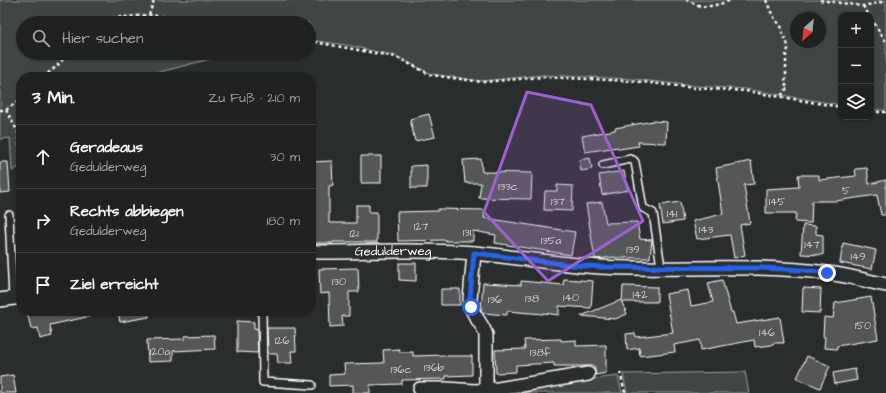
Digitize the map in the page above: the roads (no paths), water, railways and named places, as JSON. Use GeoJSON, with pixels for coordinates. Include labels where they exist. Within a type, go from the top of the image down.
{"type":"FeatureCollection","features":[{"type":"Feature","properties":{"kind":"street","name":"Gedulderweg"},"geometry":{"type":"LineString","coordinates":[[316,252],[425,251],[474,253],[571,265],[602,267],[761,268],[804,270],[846,276],[886,285]]}},
{"type":"Feature","properties":{"kind":"street"},"geometry":{"type":"LineString","coordinates":[[474,253],[470,299],[473,313],[486,335],[486,390]]}},
{"type":"Feature","properties":{"kind":"street"},"geometry":{"type":"LineString","coordinates":[[420,388],[498,389],[588,374]]}},
{"type":"Feature","properties":{"kind":"lane"},"geometry":{"type":"LineString","coordinates":[[603,165],[630,159],[635,162],[643,208],[653,213],[661,268]]}},
{"type":"Feature","properties":{"kind":"lane"},"geometry":{"type":"LineString","coordinates":[[9,215],[11,299]]}},
{"type":"Feature","properties":{"kind":"lane"},"geometry":{"type":"LineString","coordinates":[[262,316],[263,382],[312,385]]}}]}
